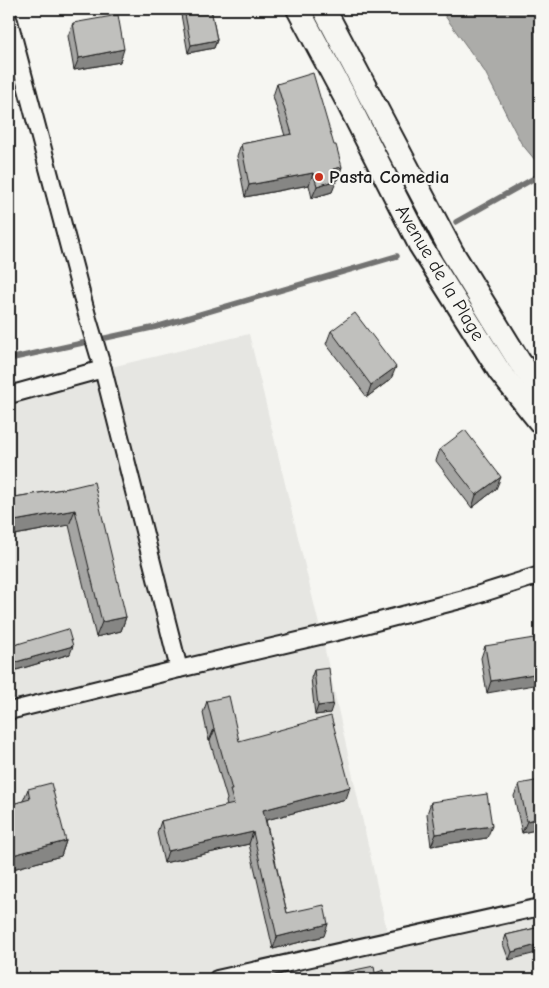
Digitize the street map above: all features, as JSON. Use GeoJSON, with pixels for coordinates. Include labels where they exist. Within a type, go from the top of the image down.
{"type":"FeatureCollection","features":[{"type":"Feature","properties":{"kind":"main road","name":"Avenue de la Plage"},"geometry":{"type":"LineString","coordinates":[[298,9],[420,245],[500,372],[540,422]]}},
{"type":"Feature","properties":{"kind":"main road","name":"Avenue de la Plage"},"geometry":{"type":"LineString","coordinates":[[324,9],[452,252],[519,361],[540,389]]}},
{"type":"Feature","properties":{"kind":"street"},"geometry":{"type":"LineString","coordinates":[[9,21],[101,362],[179,670]]}},
{"type":"Feature","properties":{"kind":"street"},"geometry":{"type":"LineString","coordinates":[[9,395],[101,362]]}},
{"type":"Feature","properties":{"kind":"street"},"geometry":{"type":"LineString","coordinates":[[9,712],[354,628],[464,599],[540,575]]}},
{"type":"Feature","properties":{"kind":"street"},"geometry":{"type":"LineString","coordinates":[[217,979],[540,906]]}},
{"type":"Feature","properties":{"kind":"shaded area"},"geometry":{"type":"Polygon","coordinates":[[[440,9],[540,9],[540,166],[521,143],[485,72],[440,9]]]}},
{"type":"Feature","properties":{"kind":"shaded area"},"geometry":{"type":"Polygon","coordinates":[[[249,334],[323,641],[389,940],[540,907],[540,979],[9,979],[9,395],[103,369],[249,334]]]}},
{"type":"Feature","properties":{"kind":"building"},"geometry":{"type":"Polygon","coordinates":[[[184,9],[211,9],[217,40],[191,45],[184,9]]]}},
{"type":"Feature","properties":{"kind":"building"},"geometry":{"type":"Polygon","coordinates":[[[118,15],[124,49],[79,58],[73,23],[118,15]]]}},
{"type":"Feature","properties":{"kind":"building"},"geometry":{"type":"Polygon","coordinates":[[[313,73],[342,167],[333,169],[337,180],[317,186],[313,173],[249,185],[241,144],[292,134],[277,84],[313,73]]]}},
{"type":"Feature","properties":{"kind":"building"},"geometry":{"type":"Polygon","coordinates":[[[355,313],[396,367],[371,385],[331,331],[355,313]]]}},
{"type":"Feature","properties":{"kind":"building"},"geometry":{"type":"Polygon","coordinates":[[[465,430],[501,477],[476,495],[440,449],[465,430]]]}},
{"type":"Feature","properties":{"kind":"building"},"geometry":{"type":"Polygon","coordinates":[[[94,482],[126,617],[102,622],[75,510],[9,522],[9,498],[94,482]]]}},
{"type":"Feature","properties":{"kind":"building"},"geometry":{"type":"Polygon","coordinates":[[[68,629],[73,646],[16,662],[11,646],[68,629]]]}},
{"type":"Feature","properties":{"kind":"building"},"geometry":{"type":"Polygon","coordinates":[[[534,638],[536,655],[540,654],[540,673],[491,681],[485,646],[534,638]]]}},
{"type":"Feature","properties":{"kind":"building"},"geometry":{"type":"Polygon","coordinates":[[[329,668],[333,704],[318,706],[314,670],[329,668]]]}},
{"type":"Feature","properties":{"kind":"building"},"geometry":{"type":"Polygon","coordinates":[[[229,696],[239,741],[331,716],[350,787],[263,810],[287,913],[324,905],[328,924],[277,937],[253,832],[168,851],[161,821],[234,804],[230,790],[232,790],[207,701],[229,696]]]}},
{"type":"Feature","properties":{"kind":"building"},"geometry":{"type":"Polygon","coordinates":[[[540,780],[540,818],[527,821],[519,784],[540,780]]]}},
{"type":"Feature","properties":{"kind":"building"},"geometry":{"type":"Polygon","coordinates":[[[51,783],[66,841],[9,856],[9,805],[30,799],[28,789],[51,783]]]}},
{"type":"Feature","properties":{"kind":"building"},"geometry":{"type":"Polygon","coordinates":[[[487,794],[492,826],[436,834],[431,802],[487,794]]]}},
{"type":"Feature","properties":{"kind":"building"},"geometry":{"type":"Polygon","coordinates":[[[540,927],[540,944],[512,952],[506,935],[540,927]]]}},
{"type":"Feature","properties":{"kind":"building"},"geometry":{"type":"Polygon","coordinates":[[[374,966],[375,973],[384,970],[386,979],[337,979],[336,974],[374,966]]]}},
{"type":"Feature","properties":{"kind":"waterway"},"geometry":{"type":"LineString","coordinates":[[456,222],[540,175]]}},
{"type":"Feature","properties":{"kind":"waterway"},"geometry":{"type":"LineString","coordinates":[[9,359],[156,327],[397,256]]}},
{"type":"Feature","properties":{"kind":"place","name":"Pasta Comedia"},"geometry":{"type":"Point","coordinates":[319,177]}}]}
